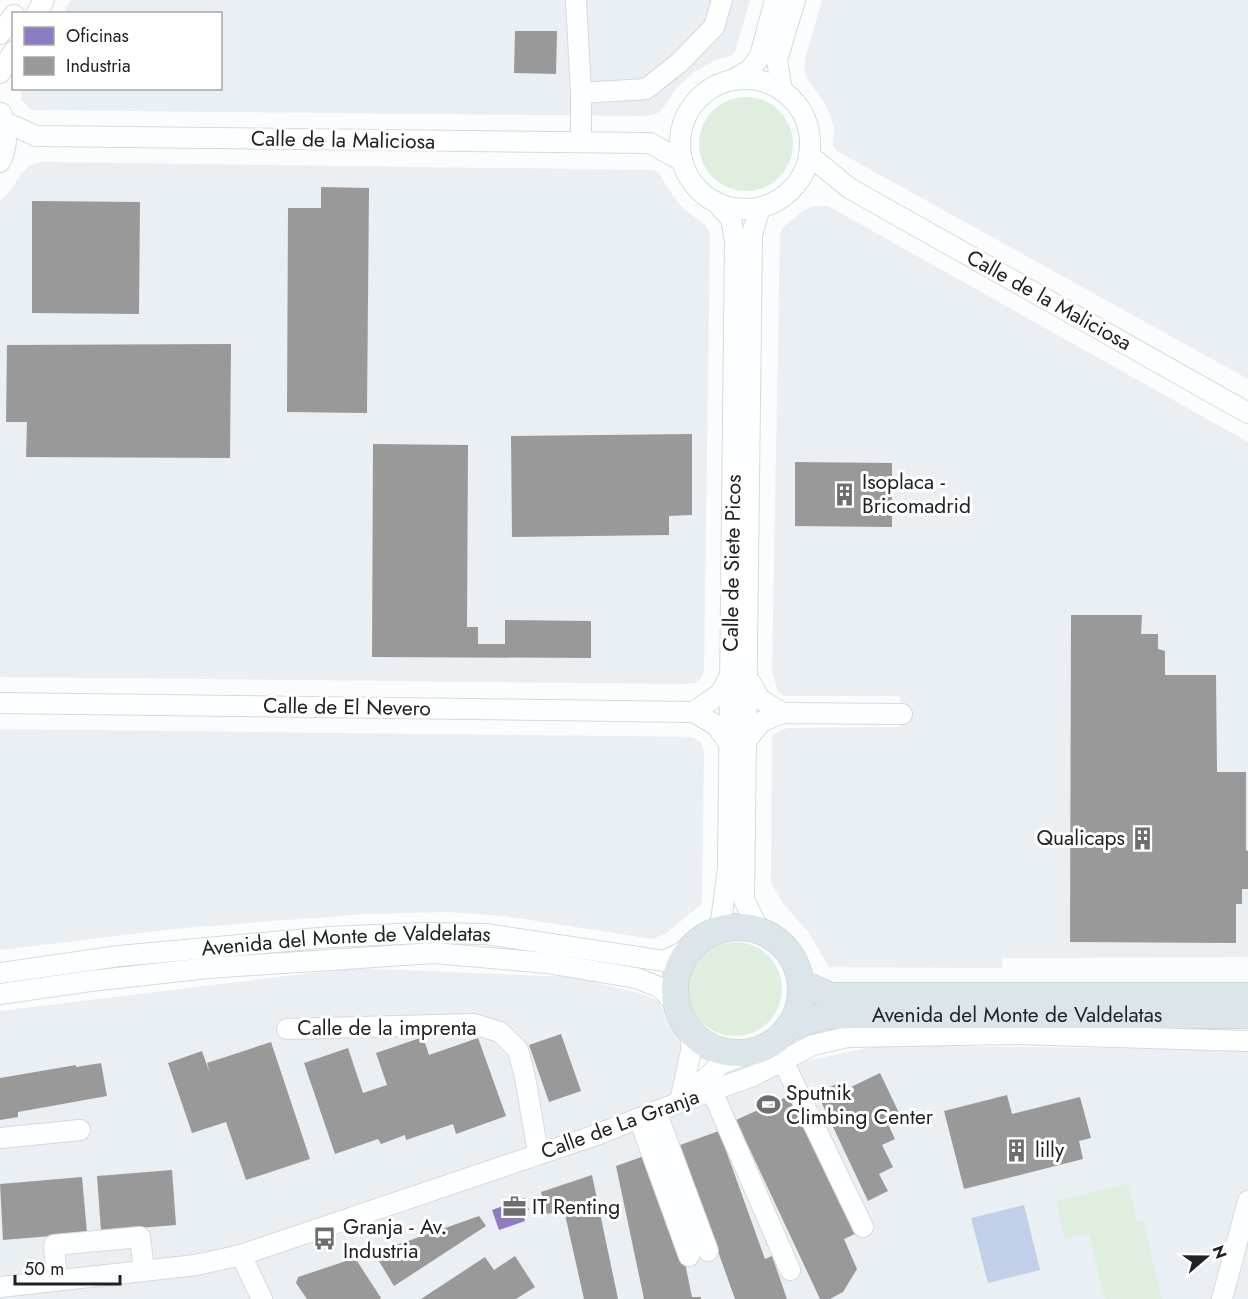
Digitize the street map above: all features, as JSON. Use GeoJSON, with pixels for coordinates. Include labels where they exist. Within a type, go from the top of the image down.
{"type":"FeatureCollection","features":[{"type":"Feature","properties":{"kind":"main road"},"geometry":{"type":"LineString","coordinates":[[739,926],[759,930],[775,938],[788,950],[801,983],[799,1007],[788,1028],[772,1043],[752,1052],[731,1053],[720,1050],[692,1033],[683,1020],[677,1005],[675,985],[679,966],[689,949],[703,937],[720,929],[739,926]]}},
{"type":"Feature","properties":{"kind":"main road","name":"Avenida del Monte de Valdelatas"},"geometry":{"type":"LineString","coordinates":[[801,983],[831,996],[1248,996]]}},
{"type":"Feature","properties":{"kind":"main road","name":"Avenida del Monte de Valdelatas"},"geometry":{"type":"LineString","coordinates":[[788,1028],[824,1016],[1248,1015]]}},
{"type":"Feature","properties":{"kind":"street"},"geometry":{"type":"LineString","coordinates":[[576,0],[581,142]]}},
{"type":"Feature","properties":{"kind":"street"},"geometry":{"type":"LineString","coordinates":[[581,93],[646,88],[680,63],[714,27],[722,0]]}},
{"type":"Feature","properties":{"kind":"street"},"geometry":{"type":"LineString","coordinates":[[734,80],[767,83],[782,91],[795,103],[805,119],[809,136],[809,155],[804,171],[795,186],[779,199],[760,208],[730,208],[701,192],[690,178],[682,161],[681,139],[686,118],[694,104],[718,85],[734,80],[751,69],[760,56],[775,0]]}},
{"type":"Feature","properties":{"kind":"street"},"geometry":{"type":"LineString","coordinates":[[782,91],[777,60],[795,0]]}},
{"type":"Feature","properties":{"kind":"street"},"geometry":{"type":"LineString","coordinates":[[0,34],[12,17]]}},
{"type":"Feature","properties":{"kind":"street"},"geometry":{"type":"LineString","coordinates":[[0,73],[12,54]]}},
{"type":"Feature","properties":{"kind":"street"},"geometry":{"type":"LineString","coordinates":[[2,116],[7,138],[2,158]]}},
{"type":"Feature","properties":{"kind":"street","name":"Calle de la Maliciosa"},"geometry":{"type":"LineString","coordinates":[[2,116],[36,136],[650,143],[682,161]]}},
{"type":"Feature","properties":{"kind":"street"},"geometry":{"type":"LineString","coordinates":[[650,143],[686,118]]}},
{"type":"Feature","properties":{"kind":"street","name":"Calle de la Maliciosa"},"geometry":{"type":"LineString","coordinates":[[2,158],[36,136]]}},
{"type":"Feature","properties":{"kind":"street","name":"Calle de la Maliciosa"},"geometry":{"type":"LineString","coordinates":[[809,155],[849,188],[1248,412]]}},
{"type":"Feature","properties":{"kind":"street","name":"Calle de la Maliciosa"},"geometry":{"type":"LineString","coordinates":[[795,186],[819,181],[849,188]]}},
{"type":"Feature","properties":{"kind":"street","name":"Calle de Siete Picos"},"geometry":{"type":"LineString","coordinates":[[716,202],[731,219],[735,240],[738,743],[744,900],[759,930]]}},
{"type":"Feature","properties":{"kind":"street","name":"Calle de Siete Picos"},"geometry":{"type":"LineString","coordinates":[[738,676],[752,234],[760,208]]}},
{"type":"Feature","properties":{"kind":"street"},"geometry":{"type":"LineString","coordinates":[[782,713],[760,699],[738,676],[721,693],[694,712],[717,726],[738,743],[761,722],[782,713],[902,714]]}},
{"type":"Feature","properties":{"kind":"street","name":"Calle de El Nevero"},"geometry":{"type":"LineString","coordinates":[[0,702],[694,712]]}},
{"type":"Feature","properties":{"kind":"street","name":"Calle de Siete Picos"},"geometry":{"type":"LineString","coordinates":[[720,929],[729,868],[738,743]]}},
{"type":"Feature","properties":{"kind":"street","name":"Avenida del Monte de Valdelatas"},"geometry":{"type":"LineString","coordinates":[[0,973],[119,956],[330,937],[424,933],[486,934],[664,961],[689,949]]}},
{"type":"Feature","properties":{"kind":"street","name":"Avenida del Monte de Valdelatas"},"geometry":{"type":"LineString","coordinates":[[0,994],[208,968],[434,953],[548,963],[636,978],[659,987],[677,1005]]}},
{"type":"Feature","properties":{"kind":"street"},"geometry":{"type":"LineString","coordinates":[[939,1015],[1012,1034]]}},
{"type":"Feature","properties":{"kind":"street","name":"Calle de la imprenta"},"geometry":{"type":"LineString","coordinates":[[287,1029],[474,1024],[500,1032],[518,1050],[538,1153]]}},
{"type":"Feature","properties":{"kind":"street"},"geometry":{"type":"LineString","coordinates":[[680,1102],[691,1051],[692,1033]]}},
{"type":"Feature","properties":{"kind":"street","name":"Calle de La Granja"},"geometry":{"type":"LineString","coordinates":[[0,1287],[196,1265],[241,1255],[599,1134],[753,1076],[813,1045],[848,1037],[1012,1034],[1248,1041]]}},
{"type":"Feature","properties":{"kind":"street"},"geometry":{"type":"LineString","coordinates":[[680,1102],[721,1064],[752,1052]]}},
{"type":"Feature","properties":{"kind":"street"},"geometry":{"type":"LineString","coordinates":[[783,1061],[863,1227]]}},
{"type":"Feature","properties":{"kind":"street"},"geometry":{"type":"LineString","coordinates":[[712,1091],[790,1270]]}},
{"type":"Feature","properties":{"kind":"street"},"geometry":{"type":"LineString","coordinates":[[647,1114],[698,1254]]}},
{"type":"Feature","properties":{"kind":"street"},"geometry":{"type":"LineString","coordinates":[[0,1138],[80,1130]]}},
{"type":"Feature","properties":{"kind":"street"},"geometry":{"type":"LineString","coordinates":[[1222,1299],[1248,1201]]}},
{"type":"Feature","properties":{"kind":"street"},"geometry":{"type":"LineString","coordinates":[[57,1280],[54,1245],[140,1237],[144,1271]]}},
{"type":"Feature","properties":{"kind":"street"},"geometry":{"type":"LineString","coordinates":[[241,1255],[262,1299]]}},
{"type":"Feature","properties":{"kind":"shaded area"},"geometry":{"type":"Polygon","coordinates":[[[71,0],[750,0],[735,52],[731,56],[716,60],[694,72],[677,88],[661,111],[653,115],[641,116],[32,110],[21,100],[21,90],[222,90],[222,12],[64,12],[71,0]]]}},
{"type":"Feature","properties":{"kind":"shaded area"},"geometry":{"type":"Polygon","coordinates":[[[822,0],[1248,0],[1248,379],[837,151],[833,145],[834,128],[827,107],[804,70],[822,0]]]}},
{"type":"Feature","properties":{"kind":"shaded area"},"geometry":{"type":"Polygon","coordinates":[[[40,162],[652,170],[658,172],[673,196],[684,209],[705,225],[710,234],[704,671],[701,678],[695,683],[685,684],[0,677],[0,201],[9,193],[29,166],[40,162]]]}},
{"type":"Feature","properties":{"kind":"shaded area"},"geometry":{"type":"Polygon","coordinates":[[[815,206],[828,206],[1248,442],[1248,957],[1003,958],[1002,968],[829,967],[808,932],[784,904],[771,883],[772,735],[787,728],[900,727],[900,696],[786,696],[778,692],[772,672],[780,233],[783,227],[804,210],[815,206]]]}},
{"type":"Feature","properties":{"kind":"shaded area"},"geometry":{"type":"Polygon","coordinates":[[[0,729],[692,737],[701,742],[704,752],[702,904],[665,934],[652,939],[505,916],[448,912],[366,914],[183,928],[0,950],[0,729]]]}},
{"type":"Feature","properties":{"kind":"shaded area"},"geometry":{"type":"Polygon","coordinates":[[[352,968],[572,977],[643,994],[659,1002],[667,1021],[677,1034],[700,1105],[807,1061],[880,1045],[1248,1050],[1248,1299],[0,1299],[0,1011],[352,968]]]}},
{"type":"Feature","properties":{"kind":"green space"},"geometry":{"type":"Polygon","coordinates":[[[746,97],[764,100],[779,111],[790,126],[793,144],[790,162],[779,177],[764,188],[746,191],[728,188],[713,177],[702,162],[699,144],[702,126],[713,111],[728,100],[746,97]]]}},
{"type":"Feature","properties":{"kind":"green space"},"geometry":{"type":"Polygon","coordinates":[[[735,942],[753,945],[768,956],[779,971],[782,989],[779,1007],[768,1022],[753,1033],[735,1036],[717,1033],[702,1022],[691,1007],[688,989],[691,971],[702,956],[717,945],[735,942]]]}},
{"type":"Feature","properties":{"kind":"green space"},"geometry":{"type":"Polygon","coordinates":[[[1128,1184],[1137,1222],[1143,1221],[1162,1299],[1105,1299],[1089,1234],[1065,1239],[1056,1201],[1128,1184]]]}},
{"type":"Feature","properties":{"kind":"water"},"geometry":{"type":"Polygon","coordinates":[[[1024,1205],[1040,1270],[988,1283],[971,1218],[1024,1205]]]}},
{"type":"Feature","properties":{"kind":"building: Oficinas"},"geometry":{"type":"Polygon","coordinates":[[[525,1198],[529,1210],[522,1212],[525,1221],[499,1230],[492,1210],[525,1198]]]}},
{"type":"Feature","properties":{"kind":"building: Industria"},"geometry":{"type":"Polygon","coordinates":[[[515,31],[557,31],[556,74],[514,73],[515,31]]]}},
{"type":"Feature","properties":{"kind":"building: Industria"},"geometry":{"type":"Polygon","coordinates":[[[321,187],[369,188],[367,413],[287,412],[288,208],[321,208],[321,187]]]}},
{"type":"Feature","properties":{"kind":"building: Industria"},"geometry":{"type":"Polygon","coordinates":[[[32,201],[140,202],[139,314],[32,313],[32,201]]]}},
{"type":"Feature","properties":{"kind":"building: Industria"},"geometry":{"type":"Polygon","coordinates":[[[231,344],[230,458],[26,457],[27,422],[6,422],[7,345],[231,344]]]}},
{"type":"Feature","properties":{"kind":"building: Industria"},"geometry":{"type":"Polygon","coordinates":[[[692,434],[692,515],[669,516],[669,535],[512,537],[511,436],[692,434]]]}},
{"type":"Feature","properties":{"kind":"building: Industria"},"geometry":{"type":"Polygon","coordinates":[[[373,444],[468,445],[467,627],[478,627],[478,644],[505,644],[505,620],[591,621],[591,658],[372,657],[373,444]]]}},
{"type":"Feature","properties":{"kind":"building: Industria","name":"Isoplaca - Bricomadrid"},"geometry":{"type":"Polygon","coordinates":[[[795,462],[892,463],[892,527],[795,526],[795,462]]]}},
{"type":"Feature","properties":{"kind":"building: Industria","name":"Qualicaps"},"geometry":{"type":"Polygon","coordinates":[[[1071,615],[1142,615],[1141,634],[1158,634],[1158,649],[1165,651],[1165,675],[1216,675],[1217,772],[1246,772],[1248,889],[1242,889],[1242,904],[1236,904],[1236,943],[1070,942],[1071,615]]]}},
{"type":"Feature","properties":{"kind":"building: Industria"},"geometry":{"type":"Polygon","coordinates":[[[561,1034],[581,1091],[549,1102],[529,1045],[561,1034]]]}},
{"type":"Feature","properties":{"kind":"building: Industria"},"geometry":{"type":"Polygon","coordinates":[[[423,1037],[429,1055],[478,1038],[506,1116],[456,1134],[453,1124],[406,1140],[405,1135],[381,1144],[378,1139],[335,1154],[304,1063],[348,1048],[363,1093],[387,1085],[376,1053],[423,1037]]]}},
{"type":"Feature","properties":{"kind":"building: Industria"},"geometry":{"type":"Polygon","coordinates":[[[271,1042],[310,1159],[246,1180],[226,1122],[192,1133],[168,1063],[202,1051],[210,1074],[207,1063],[271,1042]]]}},
{"type":"Feature","properties":{"kind":"building: Industria"},"geometry":{"type":"Polygon","coordinates":[[[101,1063],[107,1096],[18,1112],[18,1117],[0,1120],[0,1078],[101,1063]]]}},
{"type":"Feature","properties":{"kind":"building: Industria"},"geometry":{"type":"Polygon","coordinates":[[[880,1073],[899,1113],[886,1120],[895,1139],[882,1145],[893,1167],[879,1174],[888,1191],[868,1201],[817,1093],[845,1080],[849,1088],[880,1073]]]}},
{"type":"Feature","properties":{"kind":"building: Industria"},"geometry":{"type":"Polygon","coordinates":[[[793,1094],[857,1233],[844,1239],[857,1269],[843,1292],[830,1299],[820,1299],[736,1120],[793,1094]]]}},
{"type":"Feature","properties":{"kind":"building: Industria","name":"lilly"},"geometry":{"type":"Polygon","coordinates":[[[1007,1095],[1012,1114],[1080,1097],[1091,1138],[1079,1141],[1083,1159],[964,1189],[944,1111],[1007,1095]]]}},
{"type":"Feature","properties":{"kind":"building: Industria"},"geometry":{"type":"Polygon","coordinates":[[[719,1131],[765,1259],[772,1256],[787,1299],[735,1299],[680,1145],[719,1131]]]}},
{"type":"Feature","properties":{"kind":"building: Industria"},"geometry":{"type":"Polygon","coordinates":[[[650,1154],[664,1199],[669,1231],[675,1230],[681,1263],[685,1263],[692,1297],[701,1297],[701,1299],[644,1299],[616,1166],[650,1154]]]}},
{"type":"Feature","properties":{"kind":"building: Industria"},"geometry":{"type":"Polygon","coordinates":[[[172,1170],[176,1225],[101,1231],[97,1176],[172,1170]]]}},
{"type":"Feature","properties":{"kind":"building: Industria"},"geometry":{"type":"Polygon","coordinates":[[[592,1175],[618,1299],[584,1299],[564,1210],[547,1214],[541,1192],[592,1175]]]}},
{"type":"Feature","properties":{"kind":"building: Industria"},"geometry":{"type":"Polygon","coordinates":[[[82,1177],[87,1233],[3,1240],[0,1184],[82,1177]]]}},
{"type":"Feature","properties":{"kind":"building: Industria"},"geometry":{"type":"Polygon","coordinates":[[[479,1216],[486,1226],[394,1286],[374,1253],[479,1216]]]}},
{"type":"Feature","properties":{"kind":"building: Industria"},"geometry":{"type":"Polygon","coordinates":[[[515,1256],[535,1287],[516,1299],[421,1299],[485,1257],[494,1270],[515,1256]]]}},
{"type":"Feature","properties":{"kind":"building: Industria"},"geometry":{"type":"Polygon","coordinates":[[[355,1258],[380,1299],[307,1299],[296,1283],[298,1277],[355,1258]]]}},
{"type":"Feature","properties":{"kind":"place","name":"Isoplaca - Bricomadrid"},"geometry":{"type":"Point","coordinates":[844,494]}},
{"type":"Feature","properties":{"kind":"place","name":"Qualicaps"},"geometry":{"type":"Point","coordinates":[1143,838]}},
{"type":"Feature","properties":{"kind":"place","name":"Sputnik Climbing Center"},"geometry":{"type":"Point","coordinates":[768,1105]}},
{"type":"Feature","properties":{"kind":"place","name":"lilly"},"geometry":{"type":"Point","coordinates":[1017,1150]}},
{"type":"Feature","properties":{"kind":"place","name":"IT Renting"},"geometry":{"type":"Point","coordinates":[514,1207]}},
{"type":"Feature","properties":{"kind":"place","name":"Granja - Av. Industria"},"geometry":{"type":"Point","coordinates":[325,1239]}}]}
